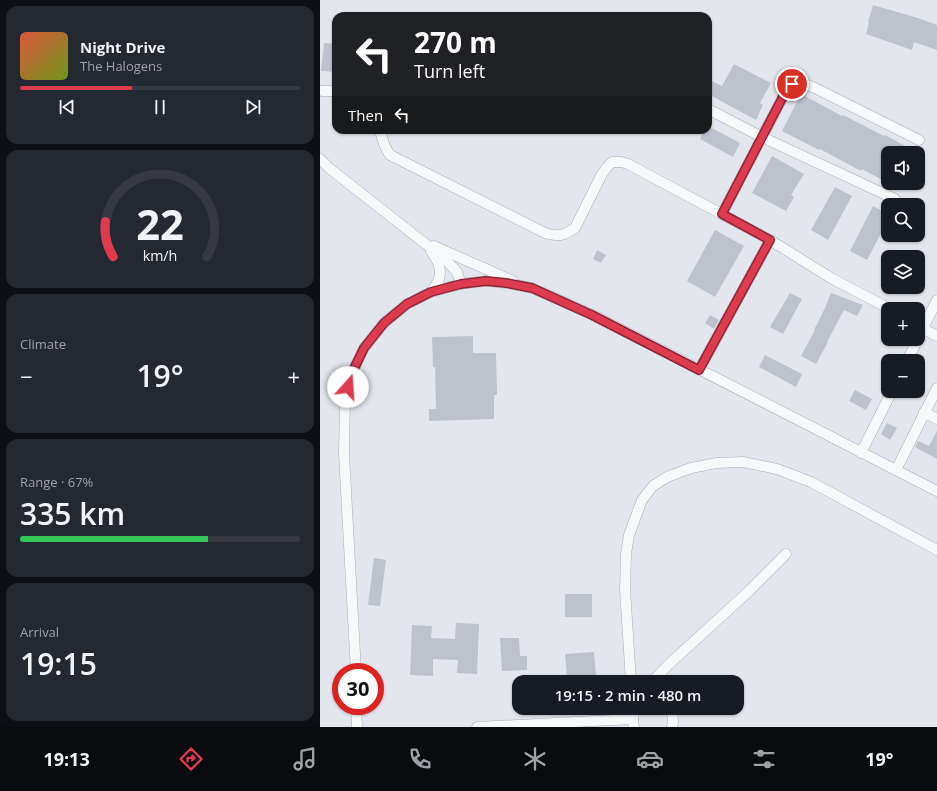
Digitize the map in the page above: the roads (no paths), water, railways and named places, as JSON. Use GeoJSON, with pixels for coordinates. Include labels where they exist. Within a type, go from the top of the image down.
{"type":"FeatureCollection","features":[{"type":"Feature","properties":{"kind":"street"},"geometry":{"type":"LineString","coordinates":[[722,214],[788,87],[792,84],[800,82],[815,88],[919,140]]}},
{"type":"Feature","properties":{"kind":"street"},"geometry":{"type":"LineString","coordinates":[[322,91],[332,91]]}},
{"type":"Feature","properties":{"kind":"street"},"geometry":{"type":"LineString","coordinates":[[712,111],[762,137],[893,198]]}},
{"type":"Feature","properties":{"kind":"street"},"geometry":{"type":"LineString","coordinates":[[381,134],[385,148],[390,155],[545,233],[555,236],[562,235],[575,228],[602,174],[612,162],[628,164],[770,240],[831,278],[881,304]]}},
{"type":"Feature","properties":{"kind":"street"},"geometry":{"type":"LineString","coordinates":[[320,159],[329,168],[446,260],[457,272],[461,284]]}},
{"type":"Feature","properties":{"kind":"street"},"geometry":{"type":"LineString","coordinates":[[422,240],[592,315],[937,491]]}},
{"type":"Feature","properties":{"kind":"street"},"geometry":{"type":"LineString","coordinates":[[422,240],[438,261],[440,270],[440,278],[431,292]]}},
{"type":"Feature","properties":{"kind":"street"},"geometry":{"type":"LineString","coordinates":[[699,370],[770,240]]}},
{"type":"Feature","properties":{"kind":"street"},"geometry":{"type":"LineString","coordinates":[[356,663],[344,454],[346,396],[350,377],[364,348],[384,323],[407,304],[431,292],[461,284],[486,281],[532,288]]}},
{"type":"Feature","properties":{"kind":"street"},"geometry":{"type":"LineString","coordinates":[[925,319],[937,300]]}},
{"type":"Feature","properties":{"kind":"street"},"geometry":{"type":"LineString","coordinates":[[925,330],[937,336]]}},
{"type":"Feature","properties":{"kind":"street"},"geometry":{"type":"LineString","coordinates":[[896,470],[937,388]]}},
{"type":"Feature","properties":{"kind":"street"},"geometry":{"type":"LineString","coordinates":[[862,453],[889,398]]}},
{"type":"Feature","properties":{"kind":"street"},"geometry":{"type":"LineString","coordinates":[[924,412],[937,418]]}},
{"type":"Feature","properties":{"kind":"street"},"geometry":{"type":"LineString","coordinates":[[630,675],[624,589],[626,554],[629,535],[642,500],[653,486],[667,477],[691,468],[717,463],[743,462],[777,469],[811,482],[937,550]]}},
{"type":"Feature","properties":{"kind":"street"},"geometry":{"type":"LineString","coordinates":[[659,675],[748,592],[786,554]]}},
{"type":"Feature","properties":{"kind":"street"},"geometry":{"type":"LineString","coordinates":[[356,715],[357,727]]}},
{"type":"Feature","properties":{"kind":"street"},"geometry":{"type":"LineString","coordinates":[[672,727],[673,715]]}},
{"type":"Feature","properties":{"kind":"street"},"geometry":{"type":"LineString","coordinates":[[477,727],[634,723]]}}]}
